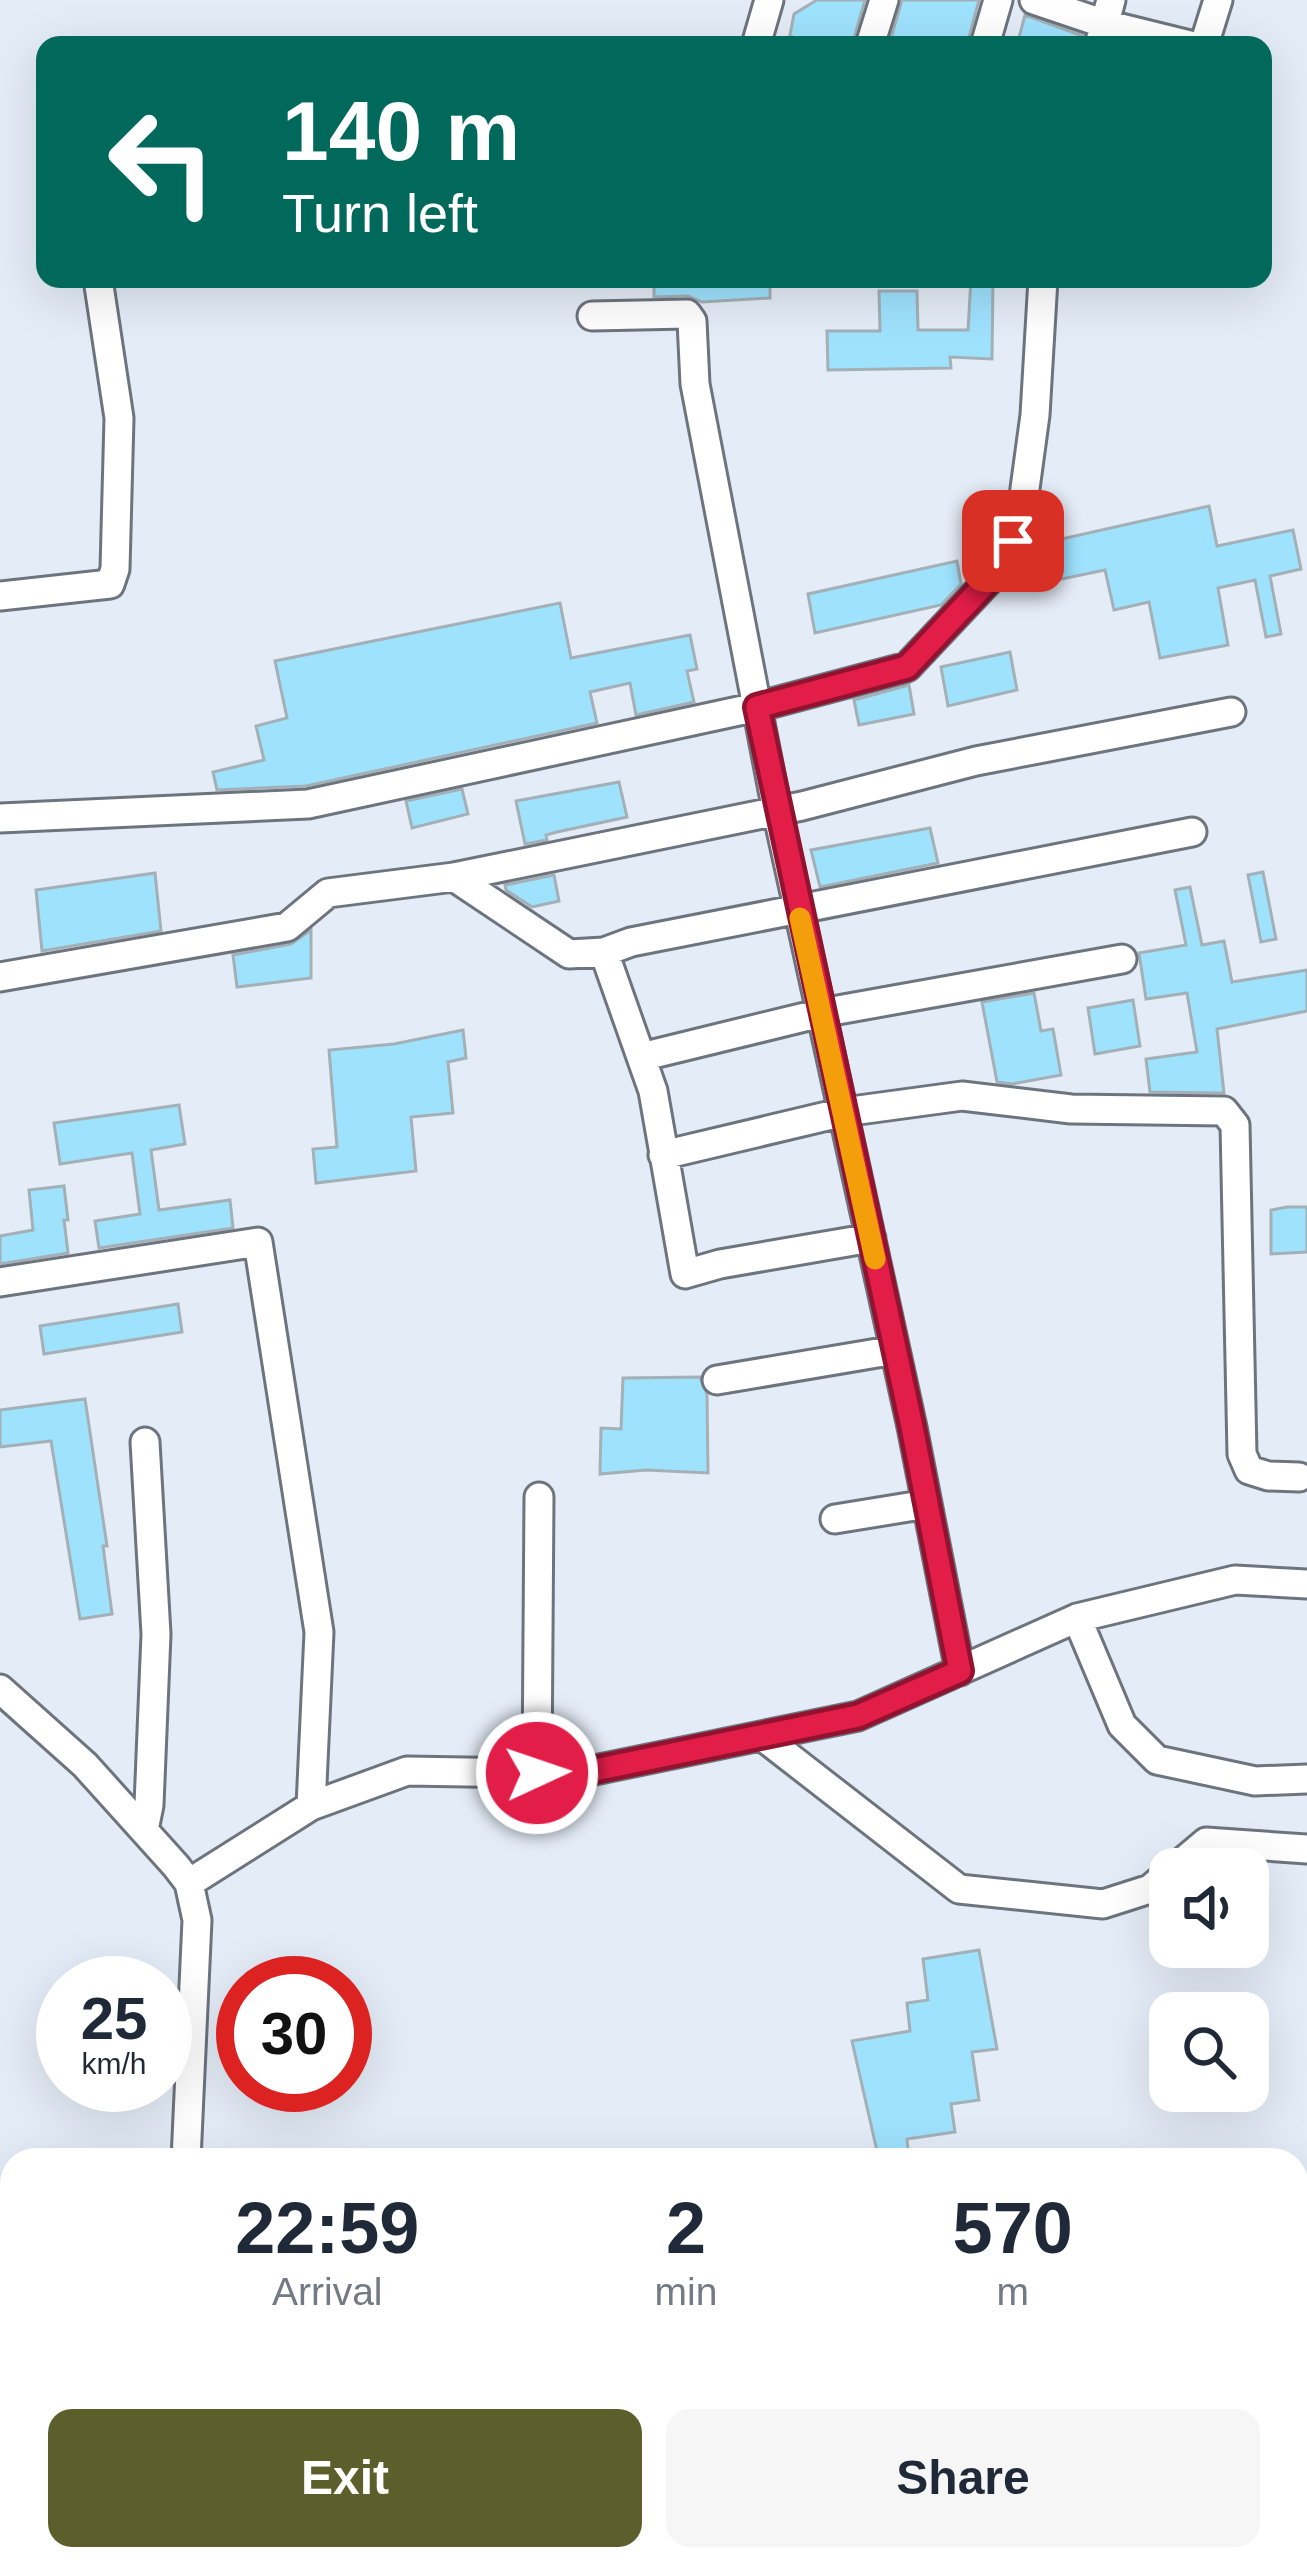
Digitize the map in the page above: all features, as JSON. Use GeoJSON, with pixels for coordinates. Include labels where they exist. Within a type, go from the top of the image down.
{"type":"FeatureCollection","features":[{"type":"Feature","properties":{"kind":"street"},"geometry":{"type":"LineString","coordinates":[[759,36],[769,0]]}},
{"type":"Feature","properties":{"kind":"street"},"geometry":{"type":"LineString","coordinates":[[873,36],[884,0]]}},
{"type":"Feature","properties":{"kind":"street"},"geometry":{"type":"LineString","coordinates":[[988,36],[998,0]]}},
{"type":"Feature","properties":{"kind":"street"},"geometry":{"type":"LineString","coordinates":[[1034,0],[1155,36]]}},
{"type":"Feature","properties":{"kind":"street"},"geometry":{"type":"LineString","coordinates":[[1207,36],[1218,0]]}},
{"type":"Feature","properties":{"kind":"street"},"geometry":{"type":"LineString","coordinates":[[0,596],[110,584],[115,569],[118,418],[99,288]]}},
{"type":"Feature","properties":{"kind":"street"},"geometry":{"type":"LineString","coordinates":[[0,818],[308,804],[757,707],[907,667],[1004,564],[1021,518],[1042,288]]}},
{"type":"Feature","properties":{"kind":"street"},"geometry":{"type":"LineString","coordinates":[[592,316],[687,314],[692,321],[694,384],[777,811],[960,1671]]}},
{"type":"Feature","properties":{"kind":"street"},"geometry":{"type":"LineString","coordinates":[[0,977],[287,927],[328,892],[454,877],[777,811],[976,761],[1231,712]]}},
{"type":"Feature","properties":{"kind":"street"},"geometry":{"type":"LineString","coordinates":[[454,877],[569,954],[604,952],[631,942],[1192,832]]}},
{"type":"Feature","properties":{"kind":"street"},"geometry":{"type":"LineString","coordinates":[[604,952],[652,1091],[685,1274],[871,1238]]}},
{"type":"Feature","properties":{"kind":"street"},"geometry":{"type":"LineString","coordinates":[[641,1058],[821,1013],[1122,959]]}},
{"type":"Feature","properties":{"kind":"street"},"geometry":{"type":"LineString","coordinates":[[663,1155],[844,1112],[962,1096],[1071,1109],[1224,1111],[1235,1126],[1241,1454],[1249,1470],[1256,1473],[1299,1477]]}},
{"type":"Feature","properties":{"kind":"street"},"geometry":{"type":"LineString","coordinates":[[0,1282],[258,1242],[319,1632],[311,1806]]}},
{"type":"Feature","properties":{"kind":"street"},"geometry":{"type":"LineString","coordinates":[[717,1380],[895,1350]]}},
{"type":"Feature","properties":{"kind":"street"},"geometry":{"type":"LineString","coordinates":[[144,1830],[156,1634],[145,1442]]}},
{"type":"Feature","properties":{"kind":"street"},"geometry":{"type":"LineString","coordinates":[[537,1773],[538,1497]]}},
{"type":"Feature","properties":{"kind":"street"},"geometry":{"type":"LineString","coordinates":[[835,1520],[927,1504]]}},
{"type":"Feature","properties":{"kind":"street"},"geometry":{"type":"LineString","coordinates":[[189,1883],[311,1806],[407,1771],[575,1774],[762,1736],[858,1716],[1077,1618],[1235,1580],[1307,1584]]}},
{"type":"Feature","properties":{"kind":"street"},"geometry":{"type":"LineString","coordinates":[[1077,1618],[1122,1725],[1157,1760],[1255,1781],[1307,1779]]}},
{"type":"Feature","properties":{"kind":"street"},"geometry":{"type":"LineString","coordinates":[[0,1689],[85,1765],[189,1883],[196,1920],[186,2148]]}},
{"type":"Feature","properties":{"kind":"street"},"geometry":{"type":"LineString","coordinates":[[762,1736],[959,1889],[1103,1904],[1149,1889]]}},
{"type":"Feature","properties":{"kind":"street"},"geometry":{"type":"LineString","coordinates":[[1199,1848],[1206,1842],[1307,1850]]}},
{"type":"Feature","properties":{"kind":"building"},"geometry":{"type":"Polygon","coordinates":[[[817,0],[865,0],[855,36],[792,36],[794,14],[817,0]]]}},
{"type":"Feature","properties":{"kind":"building"},"geometry":{"type":"Polygon","coordinates":[[[902,0],[979,0],[969,36],[892,36],[902,0]]]}},
{"type":"Feature","properties":{"kind":"building"},"geometry":{"type":"Polygon","coordinates":[[[1025,15],[1083,36],[1019,36],[1025,15]]]}},
{"type":"Feature","properties":{"kind":"building"},"geometry":{"type":"Polygon","coordinates":[[[654,288],[770,288],[770,298],[702,302],[688,296],[654,297],[654,288]]]}},
{"type":"Feature","properties":{"kind":"building"},"geometry":{"type":"Polygon","coordinates":[[[970,288],[993,288],[992,359],[950,357],[951,368],[828,370],[827,331],[880,331],[879,291],[917,291],[918,330],[968,330],[970,288]]]}},
{"type":"Feature","properties":{"kind":"building"},"geometry":{"type":"Polygon","coordinates":[[[1209,506],[1217,546],[1293,530],[1301,569],[1270,576],[1281,634],[1266,637],[1255,580],[1218,588],[1228,645],[1160,658],[1149,602],[1114,610],[1105,570],[1023,587],[1020,572],[1030,546],[1209,506]]]}},
{"type":"Feature","properties":{"kind":"building"},"geometry":{"type":"Polygon","coordinates":[[[957,561],[961,584],[941,605],[815,633],[808,594],[957,561]]]}},
{"type":"Feature","properties":{"kind":"building"},"geometry":{"type":"Polygon","coordinates":[[[560,603],[571,658],[690,635],[697,669],[687,671],[694,702],[636,715],[630,683],[590,692],[597,723],[306,786],[217,790],[213,772],[264,760],[256,726],[287,718],[275,661],[560,603]]]}},
{"type":"Feature","properties":{"kind":"building"},"geometry":{"type":"Polygon","coordinates":[[[1010,652],[1017,690],[948,706],[941,667],[1010,652]]]}},
{"type":"Feature","properties":{"kind":"building"},"geometry":{"type":"Polygon","coordinates":[[[909,685],[914,714],[859,725],[854,700],[909,685]]]}},
{"type":"Feature","properties":{"kind":"building"},"geometry":{"type":"Polygon","coordinates":[[[619,782],[627,817],[525,844],[516,801],[619,782]]]}},
{"type":"Feature","properties":{"kind":"building"},"geometry":{"type":"Polygon","coordinates":[[[462,789],[468,814],[412,828],[406,801],[462,789]]]}},
{"type":"Feature","properties":{"kind":"building"},"geometry":{"type":"Polygon","coordinates":[[[930,828],[938,863],[820,887],[811,850],[930,828]]]}},
{"type":"Feature","properties":{"kind":"building"},"geometry":{"type":"Polygon","coordinates":[[[1263,872],[1276,939],[1261,942],[1248,875],[1263,872]]]}},
{"type":"Feature","properties":{"kind":"building"},"geometry":{"type":"Polygon","coordinates":[[[155,873],[161,931],[42,951],[36,890],[155,873]]]}},
{"type":"Feature","properties":{"kind":"building"},"geometry":{"type":"Polygon","coordinates":[[[554,875],[559,901],[532,907],[506,890],[505,885],[554,875]]]}},
{"type":"Feature","properties":{"kind":"building"},"geometry":{"type":"Polygon","coordinates":[[[1190,887],[1202,945],[1224,941],[1232,982],[1307,970],[1307,1011],[1217,1029],[1224,1093],[1150,1092],[1146,1059],[1197,1052],[1187,993],[1146,999],[1139,953],[1186,945],[1175,890],[1190,887]]]}},
{"type":"Feature","properties":{"kind":"building"},"geometry":{"type":"Polygon","coordinates":[[[311,930],[311,978],[237,987],[233,955],[291,944],[311,930]]]}},
{"type":"Feature","properties":{"kind":"building"},"geometry":{"type":"Polygon","coordinates":[[[1034,993],[1041,1031],[1053,1029],[1061,1075],[1012,1084],[997,1082],[982,1002],[1034,993]]]}},
{"type":"Feature","properties":{"kind":"building"},"geometry":{"type":"Polygon","coordinates":[[[1133,1000],[1140,1046],[1095,1054],[1088,1008],[1133,1000]]]}},
{"type":"Feature","properties":{"kind":"building"},"geometry":{"type":"Polygon","coordinates":[[[463,1030],[466,1058],[448,1062],[453,1113],[411,1117],[416,1171],[316,1183],[313,1149],[337,1147],[329,1050],[394,1044],[463,1030]]]}},
{"type":"Feature","properties":{"kind":"building"},"geometry":{"type":"Polygon","coordinates":[[[179,1105],[185,1144],[151,1150],[159,1210],[230,1200],[233,1228],[99,1248],[95,1221],[140,1214],[132,1153],[60,1164],[54,1123],[179,1105]]]}},
{"type":"Feature","properties":{"kind":"building"},"geometry":{"type":"Polygon","coordinates":[[[64,1186],[68,1253],[0,1264],[0,1236],[33,1230],[29,1190],[64,1186]]]}},
{"type":"Feature","properties":{"kind":"building"},"geometry":{"type":"Polygon","coordinates":[[[1307,1207],[1307,1252],[1271,1254],[1271,1210],[1307,1207]]]}},
{"type":"Feature","properties":{"kind":"building"},"geometry":{"type":"Polygon","coordinates":[[[178,1304],[182,1332],[44,1354],[40,1326],[178,1304]]]}},
{"type":"Feature","properties":{"kind":"building"},"geometry":{"type":"Polygon","coordinates":[[[700,1377],[707,1394],[708,1473],[600,1474],[601,1428],[621,1429],[623,1378],[700,1377]]]}},
{"type":"Feature","properties":{"kind":"building"},"geometry":{"type":"Polygon","coordinates":[[[85,1399],[112,1614],[80,1619],[51,1441],[0,1447],[0,1410],[85,1399]]]}},
{"type":"Feature","properties":{"kind":"building"},"geometry":{"type":"Polygon","coordinates":[[[979,1950],[997,2049],[972,2052],[979,2100],[951,2104],[955,2132],[907,2139],[908,2148],[876,2148],[852,2041],[910,2031],[907,2003],[928,2000],[923,1959],[979,1950]]]}},
{"type":"Feature","properties":{"kind":"slow traffic"},"geometry":{"type":"LineString","coordinates":[[800,918],[875,1259]]}},
{"type":"Feature","properties":{"kind":"route"},"geometry":{"type":"LineString","coordinates":[[537,1773],[575,1774],[858,1716],[960,1671],[757,707],[907,667],[1004,564],[1013,541]]}}]}
